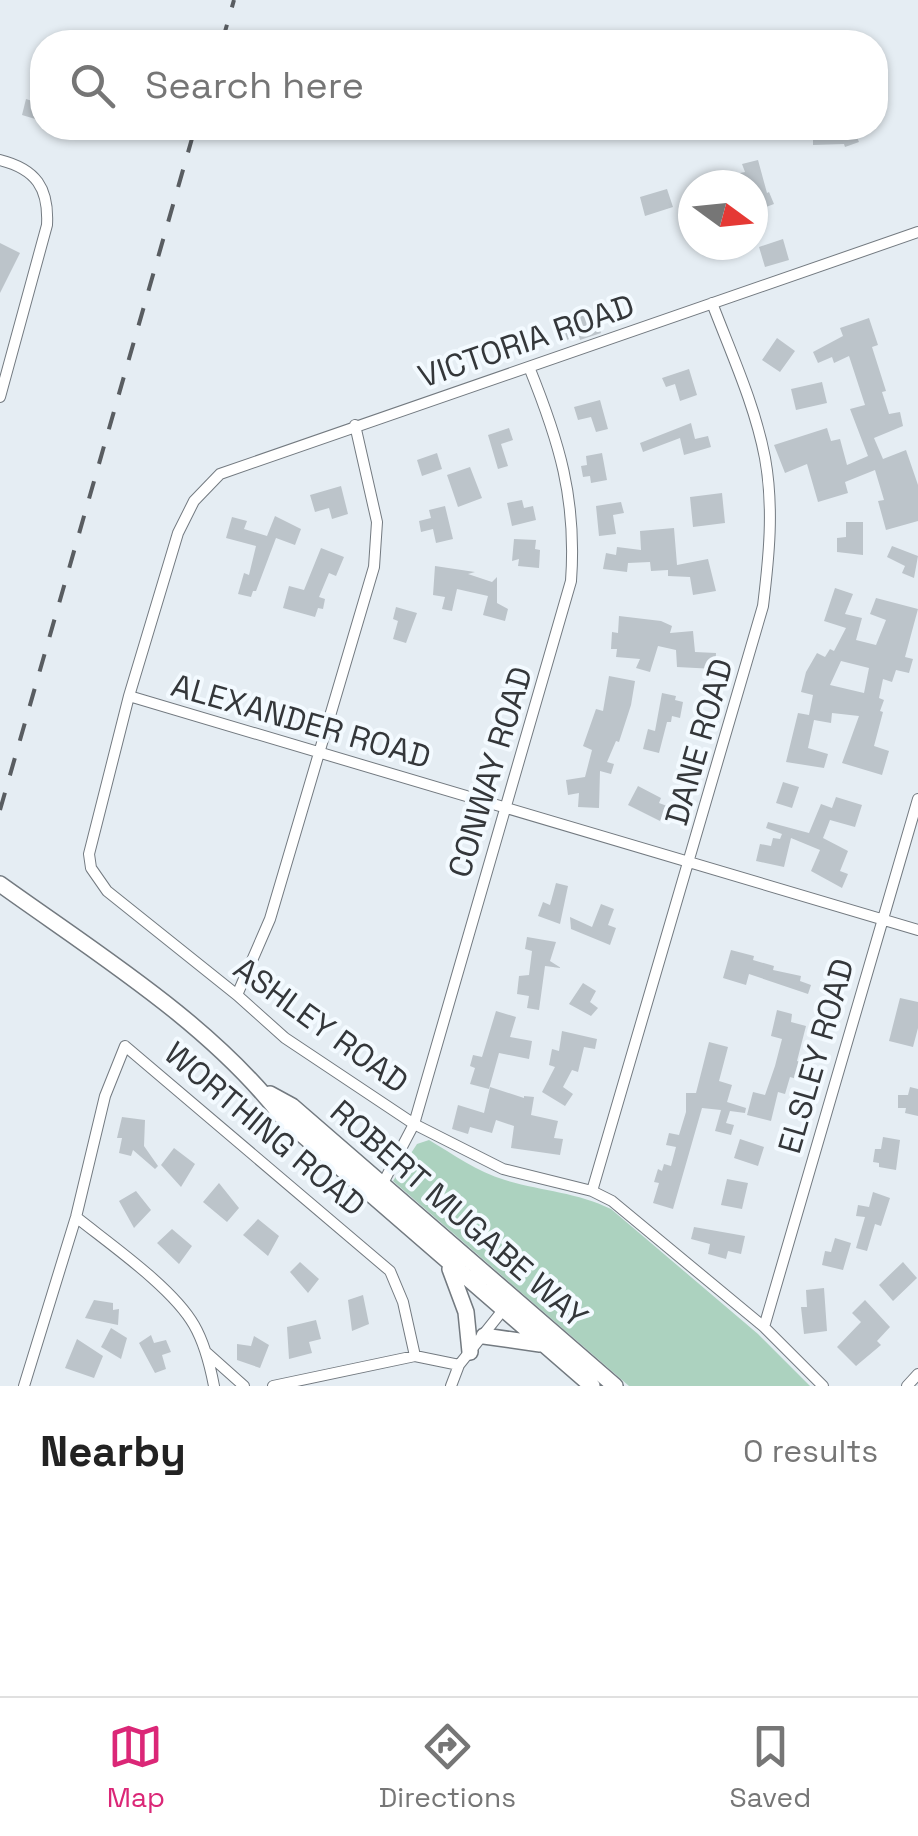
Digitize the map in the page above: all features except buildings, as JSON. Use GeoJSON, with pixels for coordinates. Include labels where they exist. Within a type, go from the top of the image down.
{"type":"FeatureCollection","features":[{"type":"Feature","properties":{"kind":"main road","name":"ROBERT MUGABE WAY"},"geometry":{"type":"LineString","coordinates":[[0,884],[152,994],[262,1090],[284,1118],[504,1310],[615,1386]]}},
{"type":"Feature","properties":{"kind":"main road","name":"ROBERT MUGABE WAY"},"geometry":{"type":"LineString","coordinates":[[262,1090],[292,1106],[484,1274],[592,1386]]}},
{"type":"Feature","properties":{"kind":"main road"},"geometry":{"type":"LineString","coordinates":[[447,1263],[466,1312],[465,1358]]}},
{"type":"Feature","properties":{"kind":"main road"},"geometry":{"type":"LineString","coordinates":[[484,1336],[548,1338]]}},
{"type":"Feature","properties":{"kind":"street"},"geometry":{"type":"LineString","coordinates":[[0,160],[33,173],[44,188],[48,204],[47,225],[0,397]]}},
{"type":"Feature","properties":{"kind":"street","name":"VICTORIA ROAD"},"geometry":{"type":"LineString","coordinates":[[178,533],[194,501],[220,474],[918,232]]}},
{"type":"Feature","properties":{"kind":"street","name":"DANE ROAD"},"geometry":{"type":"LineString","coordinates":[[592,1191],[763,606],[772,535],[765,457],[712,303]]}},
{"type":"Feature","properties":{"kind":"street","name":"CONWAY ROAD"},"geometry":{"type":"LineString","coordinates":[[382,1185],[414,1124],[571,581],[572,504],[564,466],[529,367]]}},
{"type":"Feature","properties":{"kind":"street"},"geometry":{"type":"LineString","coordinates":[[237,994],[270,919],[374,567],[377,522],[355,425]]}},
{"type":"Feature","properties":{"kind":"street","name":"ASHLEY ROAD"},"geometry":{"type":"LineString","coordinates":[[178,533],[129,696],[92,843],[91,868],[108,891],[286,1038],[414,1124],[503,1169],[592,1191],[634,1216],[764,1328],[823,1386]]}},
{"type":"Feature","properties":{"kind":"street","name":"ALEXANDER ROAD"},"geometry":{"type":"LineString","coordinates":[[129,696],[918,930]]}},
{"type":"Feature","properties":{"kind":"street","name":"ELSLEY ROAD"},"geometry":{"type":"LineString","coordinates":[[764,1328],[918,800]]}},
{"type":"Feature","properties":{"kind":"street","name":"WORTHING ROAD"},"geometry":{"type":"LineString","coordinates":[[24,1386],[76,1217],[105,1096],[125,1046],[390,1270],[403,1302],[415,1356]]}},
{"type":"Feature","properties":{"kind":"street"},"geometry":{"type":"LineString","coordinates":[[76,1217],[144,1272],[188,1316],[206,1352],[214,1386]]}},
{"type":"Feature","properties":{"kind":"street"},"geometry":{"type":"LineString","coordinates":[[451,1386],[465,1358],[504,1310],[484,1274]]}},
{"type":"Feature","properties":{"kind":"street"},"geometry":{"type":"LineString","coordinates":[[206,1352],[244,1386]]}},
{"type":"Feature","properties":{"kind":"street"},"geometry":{"type":"LineString","coordinates":[[277,1385],[415,1356],[465,1358]]}},
{"type":"Feature","properties":{"kind":"street"},"geometry":{"type":"LineString","coordinates":[[908,1386],[918,1374]]}},
{"type":"Feature","properties":{"kind":"green space"},"geometry":{"type":"Polygon","coordinates":[[[429,1140],[495,1177],[611,1209],[758,1334],[810,1386],[629,1386],[393,1181],[417,1144],[429,1140]]]}},
{"type":"Feature","properties":{"kind":"railway"},"geometry":{"type":"LineString","coordinates":[[225,30],[234,0]]}},
{"type":"Feature","properties":{"kind":"railway"},"geometry":{"type":"LineString","coordinates":[[0,810],[192,140]]}}]}
